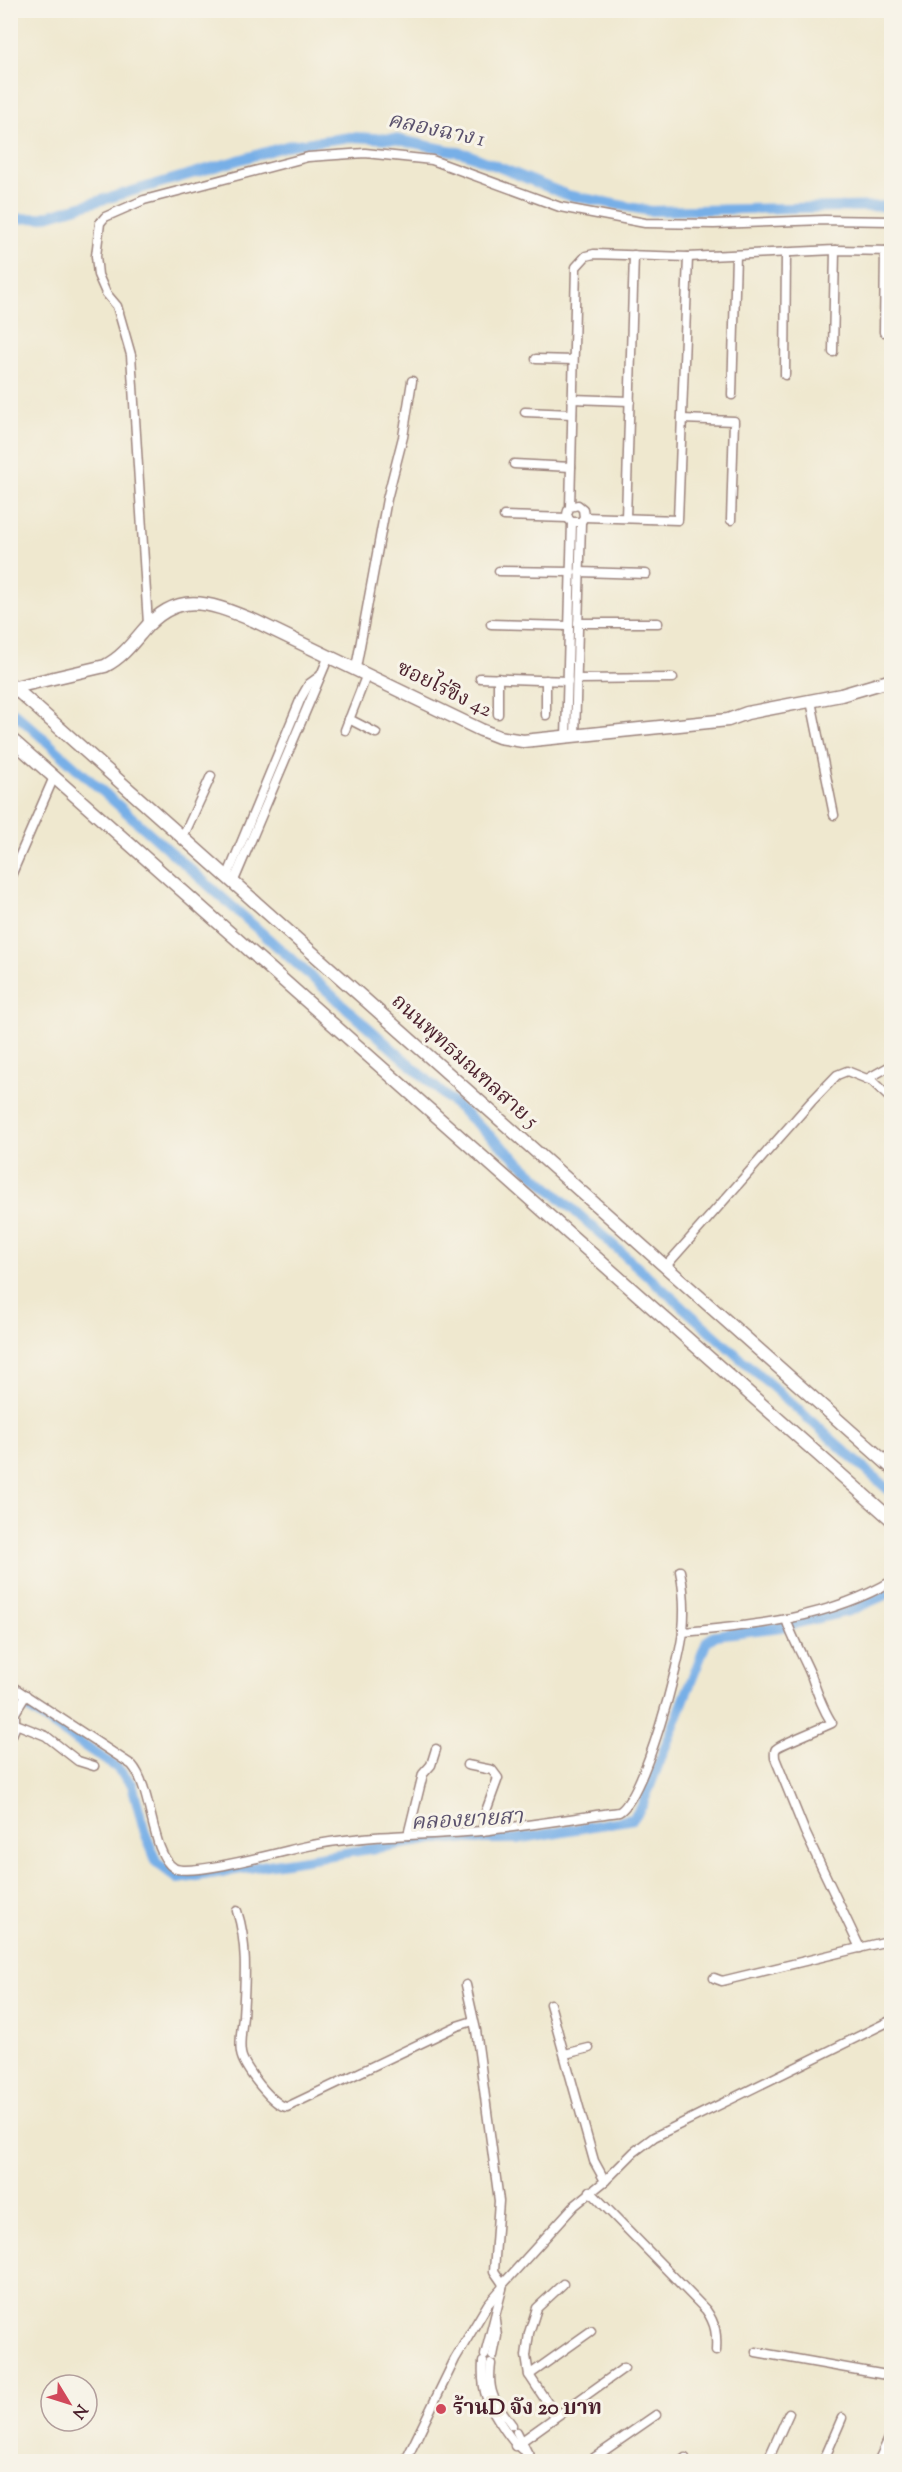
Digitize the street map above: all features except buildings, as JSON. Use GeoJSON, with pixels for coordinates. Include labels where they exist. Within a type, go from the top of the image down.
{"type":"FeatureCollection","features":[{"type":"Feature","properties":{"kind":"main road","name":"ซอยไร่ขิง 42"},"geometry":{"type":"LineString","coordinates":[[13,686],[105,666],[114,661],[148,624],[167,608],[179,604],[211,606],[255,621],[499,737],[523,741],[571,738],[728,720],[747,712],[811,701],[891,680]]}},
{"type":"Feature","properties":{"kind":"main road","name":"ถนนพุทธมณฑลสาย 5"},"geometry":{"type":"LineString","coordinates":[[13,686],[891,1468]]}},
{"type":"Feature","properties":{"kind":"main road"},"geometry":{"type":"LineString","coordinates":[[10,738],[430,1112],[735,1379],[891,1520]]}},
{"type":"Feature","properties":{"kind":"street"},"geometry":{"type":"LineString","coordinates":[[148,624],[131,355],[117,306],[106,293],[98,275],[96,256],[100,223],[105,217],[144,200],[308,157],[365,153],[432,160],[560,207],[645,223],[891,221]]}},
{"type":"Feature","properties":{"kind":"street"},"geometry":{"type":"LineString","coordinates":[[833,352],[835,250]]}},
{"type":"Feature","properties":{"kind":"street"},"geometry":{"type":"LineString","coordinates":[[576,520],[567,513],[570,507],[576,267],[586,256],[594,254],[688,257],[835,250],[888,251],[884,332]]}},
{"type":"Feature","properties":{"kind":"street"},"geometry":{"type":"LineString","coordinates":[[785,375],[786,252]]}},
{"type":"Feature","properties":{"kind":"street"},"geometry":{"type":"LineString","coordinates":[[627,518],[634,255]]}},
{"type":"Feature","properties":{"kind":"street"},"geometry":{"type":"LineString","coordinates":[[732,395],[736,255]]}},
{"type":"Feature","properties":{"kind":"street"},"geometry":{"type":"LineString","coordinates":[[504,516],[576,520],[627,518],[678,520],[688,257]]}},
{"type":"Feature","properties":{"kind":"street"},"geometry":{"type":"LineString","coordinates":[[536,359],[573,360]]}},
{"type":"Feature","properties":{"kind":"street"},"geometry":{"type":"LineString","coordinates":[[356,668],[387,499],[403,437],[412,381]]}},
{"type":"Feature","properties":{"kind":"street"},"geometry":{"type":"LineString","coordinates":[[572,399],[630,401]]}},
{"type":"Feature","properties":{"kind":"street"},"geometry":{"type":"LineString","coordinates":[[525,412],[572,414]]}},
{"type":"Feature","properties":{"kind":"street"},"geometry":{"type":"LineString","coordinates":[[682,419],[734,421],[731,520]]}},
{"type":"Feature","properties":{"kind":"street"},"geometry":{"type":"LineString","coordinates":[[514,464],[571,467]]}},
{"type":"Feature","properties":{"kind":"street"},"geometry":{"type":"LineString","coordinates":[[570,507],[581,506],[585,512],[576,520],[571,738]]}},
{"type":"Feature","properties":{"kind":"street"},"geometry":{"type":"LineString","coordinates":[[499,571],[645,574]]}},
{"type":"Feature","properties":{"kind":"street"},"geometry":{"type":"LineString","coordinates":[[491,624],[658,623]]}},
{"type":"Feature","properties":{"kind":"street"},"geometry":{"type":"LineString","coordinates":[[230,880],[301,698],[309,684],[321,676],[329,656]]}},
{"type":"Feature","properties":{"kind":"street"},"geometry":{"type":"LineString","coordinates":[[345,730],[367,674]]}},
{"type":"Feature","properties":{"kind":"street"},"geometry":{"type":"LineString","coordinates":[[480,678],[572,680],[673,678]]}},
{"type":"Feature","properties":{"kind":"street"},"geometry":{"type":"LineString","coordinates":[[498,678],[498,714]]}},
{"type":"Feature","properties":{"kind":"street"},"geometry":{"type":"LineString","coordinates":[[546,680],[546,715]]}},
{"type":"Feature","properties":{"kind":"street"},"geometry":{"type":"LineString","coordinates":[[811,701],[834,815]]}},
{"type":"Feature","properties":{"kind":"street"},"geometry":{"type":"LineString","coordinates":[[349,720],[376,733]]}},
{"type":"Feature","properties":{"kind":"street"},"geometry":{"type":"LineString","coordinates":[[183,837],[211,776]]}},
{"type":"Feature","properties":{"kind":"street"},"geometry":{"type":"LineString","coordinates":[[10,879],[54,777]]}},
{"type":"Feature","properties":{"kind":"street"},"geometry":{"type":"LineString","coordinates":[[867,1079],[891,1065]]}},
{"type":"Feature","properties":{"kind":"street"},"geometry":{"type":"LineString","coordinates":[[665,1267],[828,1083],[837,1076],[847,1071],[867,1079],[879,1086],[891,1100]]}},
{"type":"Feature","properties":{"kind":"street"},"geometry":{"type":"LineString","coordinates":[[10,1685],[24,1698],[132,1765],[138,1771],[151,1819],[165,1856],[168,1863],[179,1870],[204,1869],[334,1841],[483,1830],[619,1812],[624,1809],[655,1744],[683,1632],[683,1588],[680,1571]]}},
{"type":"Feature","properties":{"kind":"street"},"geometry":{"type":"LineString","coordinates":[[683,1632],[786,1620],[850,1600],[891,1581]]}},
{"type":"Feature","properties":{"kind":"street"},"geometry":{"type":"LineString","coordinates":[[786,1620],[811,1676],[820,1703],[832,1723],[811,1734],[780,1745],[775,1751],[775,1758],[805,1832],[860,1948]]}},
{"type":"Feature","properties":{"kind":"street"},"geometry":{"type":"LineString","coordinates":[[10,1740],[16,1724],[15,1713],[24,1698]]}},
{"type":"Feature","properties":{"kind":"street"},"geometry":{"type":"LineString","coordinates":[[16,1724],[46,1736],[78,1761],[94,1766]]}},
{"type":"Feature","properties":{"kind":"street"},"geometry":{"type":"LineString","coordinates":[[408,1835],[423,1774],[431,1765],[436,1749]]}},
{"type":"Feature","properties":{"kind":"street"},"geometry":{"type":"LineString","coordinates":[[467,1765],[492,1770],[498,1778],[486,1811],[483,1830]]}},
{"type":"Feature","properties":{"kind":"street"},"geometry":{"type":"LineString","coordinates":[[237,1911],[242,1929],[244,1971],[241,2053],[253,2076],[279,2106],[287,2107],[457,2026],[473,2021]]}},
{"type":"Feature","properties":{"kind":"street"},"geometry":{"type":"LineString","coordinates":[[714,1978],[722,1981],[891,1940]]}},
{"type":"Feature","properties":{"kind":"street"},"geometry":{"type":"LineString","coordinates":[[466,1985],[499,2201],[494,2271],[502,2286],[489,2336],[490,2399],[530,2458]]}},
{"type":"Feature","properties":{"kind":"street"},"geometry":{"type":"LineString","coordinates":[[550,2004],[594,2161],[605,2181]]}},
{"type":"Feature","properties":{"kind":"street"},"geometry":{"type":"LineString","coordinates":[[405,2462],[455,2359],[488,2304],[590,2191],[605,2181],[634,2151],[654,2137],[891,2020]]}},
{"type":"Feature","properties":{"kind":"street"},"geometry":{"type":"LineString","coordinates":[[565,2054],[589,2048]]}},
{"type":"Feature","properties":{"kind":"street"},"geometry":{"type":"LineString","coordinates":[[590,2191],[706,2310],[717,2334],[716,2351]]}},
{"type":"Feature","properties":{"kind":"street"},"geometry":{"type":"LineString","coordinates":[[556,2416],[529,2375],[526,2356],[533,2318],[543,2300],[563,2284]]}},
{"type":"Feature","properties":{"kind":"street"},"geometry":{"type":"LineString","coordinates":[[529,2375],[591,2331]]}},
{"type":"Feature","properties":{"kind":"street"},"geometry":{"type":"LineString","coordinates":[[756,2352],[891,2376]]}},
{"type":"Feature","properties":{"kind":"street"},"geometry":{"type":"LineString","coordinates":[[519,2444],[624,2368]]}},
{"type":"Feature","properties":{"kind":"street"},"geometry":{"type":"LineString","coordinates":[[490,2399],[514,2428],[519,2444]]}},
{"type":"Feature","properties":{"kind":"street"},"geometry":{"type":"LineString","coordinates":[[767,2462],[789,2413]]}},
{"type":"Feature","properties":{"kind":"street"},"geometry":{"type":"LineString","coordinates":[[588,2462],[656,2415]]}},
{"type":"Feature","properties":{"kind":"street"},"geometry":{"type":"LineString","coordinates":[[823,2462],[842,2418]]}},
{"type":"Feature","properties":{"kind":"street"},"geometry":{"type":"LineString","coordinates":[[878,2462],[891,2432]]}},
{"type":"Feature","properties":{"kind":"waterway","name":"คลองฉาง 1"},"geometry":{"type":"LineString","coordinates":[[10,219],[40,218],[290,145],[351,137],[395,139],[467,154],[567,195],[650,211],[892,206]]}},
{"type":"Feature","properties":{"kind":"waterway"},"geometry":{"type":"LineString","coordinates":[[10,709],[892,1493]]}},
{"type":"Feature","properties":{"kind":"waterway","name":"คลองยายสา"},"geometry":{"type":"LineString","coordinates":[[10,1696],[116,1767],[132,1784],[145,1833],[157,1863],[178,1879],[434,1839],[517,1839],[633,1819],[642,1806],[707,1641],[716,1635],[781,1627],[849,1611],[892,1592]]}},
{"type":"Feature","properties":{"kind":"place","name":"ร้านD จัง 20 บาท"},"geometry":{"type":"Point","coordinates":[441,2409]}}]}
